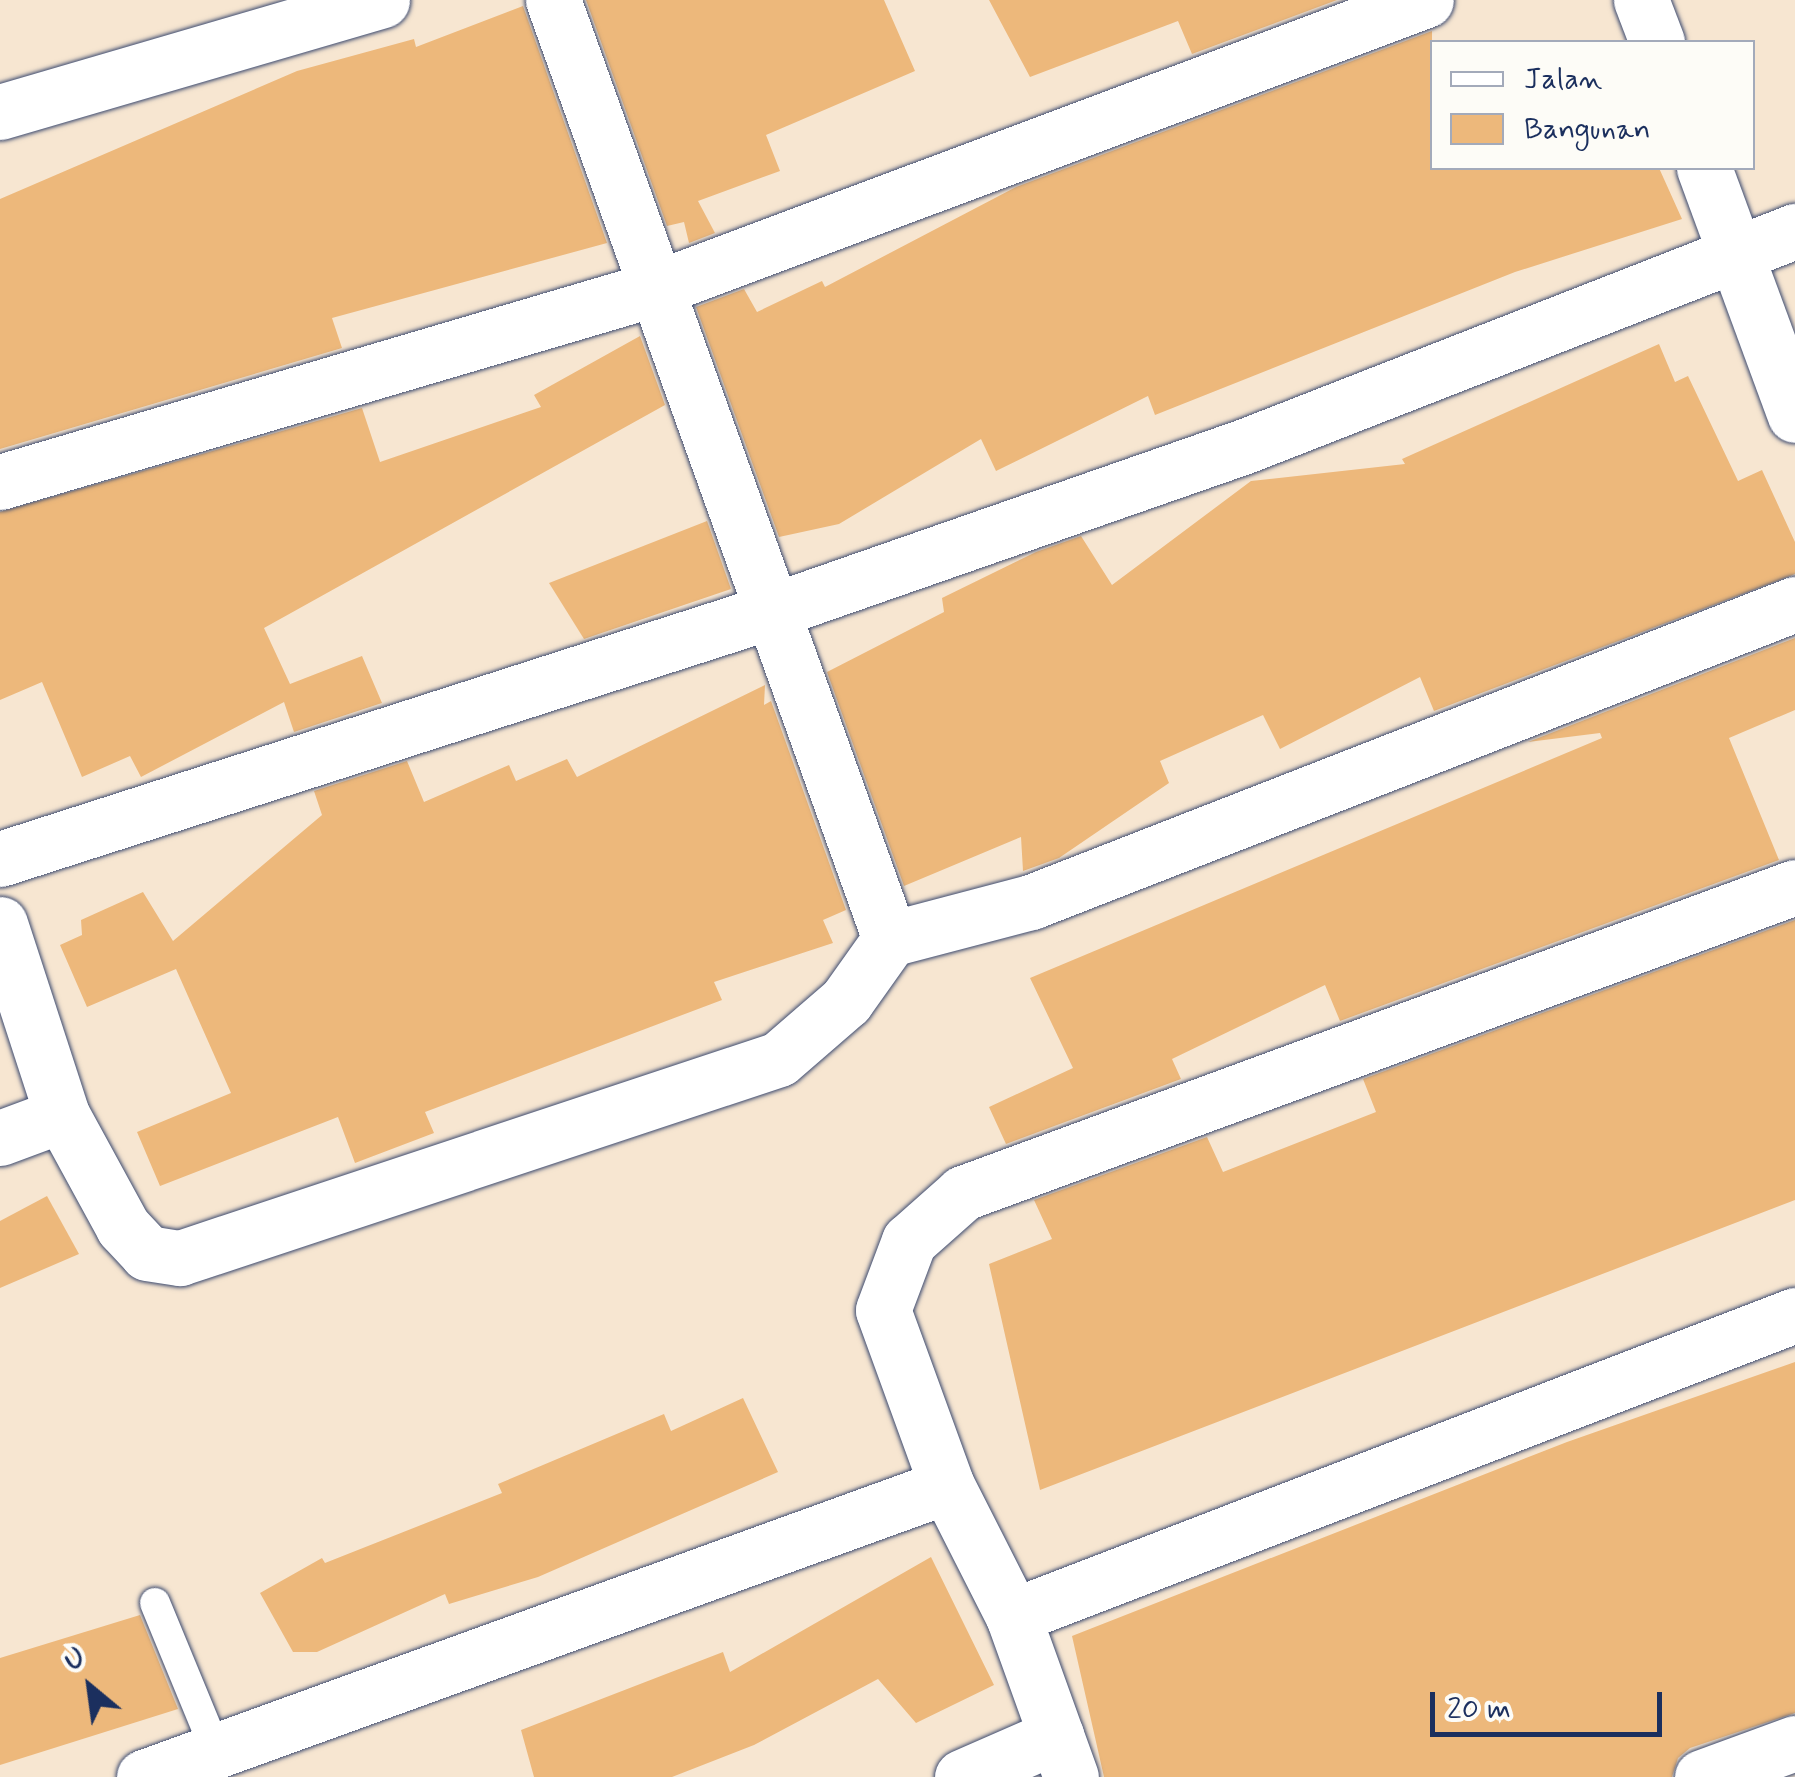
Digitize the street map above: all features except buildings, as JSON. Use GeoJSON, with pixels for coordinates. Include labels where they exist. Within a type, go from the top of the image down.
{"type":"FeatureCollection","features":[{"type":"Feature","properties":{"kind":"street"},"geometry":{"type":"LineString","coordinates":[[0,112],[382,0]]}},
{"type":"Feature","properties":{"kind":"street"},"geometry":{"type":"LineString","coordinates":[[554,0],[890,939]]}},
{"type":"Feature","properties":{"kind":"street"},"geometry":{"type":"LineString","coordinates":[[0,482],[658,288],[1426,0]]}},
{"type":"Feature","properties":{"kind":"street"},"geometry":{"type":"LineString","coordinates":[[1641,0],[1656,40]]}},
{"type":"Feature","properties":{"kind":"street"},"geometry":{"type":"LineString","coordinates":[[1705,170],[1795,415]]}},
{"type":"Feature","properties":{"kind":"street"},"geometry":{"type":"LineString","coordinates":[[0,859],[772,612],[1246,446],[1795,231]]}},
{"type":"Feature","properties":{"kind":"street"},"geometry":{"type":"LineString","coordinates":[[0,924],[62,1115],[122,1227],[147,1253],[180,1258],[779,1059],[846,1002],[890,939],[1031,902],[1795,604]]}},
{"type":"Feature","properties":{"kind":"street"},"geometry":{"type":"LineString","coordinates":[[962,1777],[1064,1756],[1013,1616],[946,1486],[883,1310],[909,1241],[963,1193],[1795,887]]}},
{"type":"Feature","properties":{"kind":"street"},"geometry":{"type":"LineString","coordinates":[[0,1138],[62,1115]]}},
{"type":"Feature","properties":{"kind":"street"},"geometry":{"type":"LineString","coordinates":[[1013,1616],[1795,1314]]}},
{"type":"Feature","properties":{"kind":"street"},"geometry":{"type":"LineString","coordinates":[[144,1777],[220,1764],[946,1486]]}},
{"type":"Feature","properties":{"kind":"street"},"geometry":{"type":"LineString","coordinates":[[1702,1777],[1795,1743]]}},
{"type":"Feature","properties":{"kind":"lane"},"geometry":{"type":"LineString","coordinates":[[156,1603],[220,1764]]}}]}
